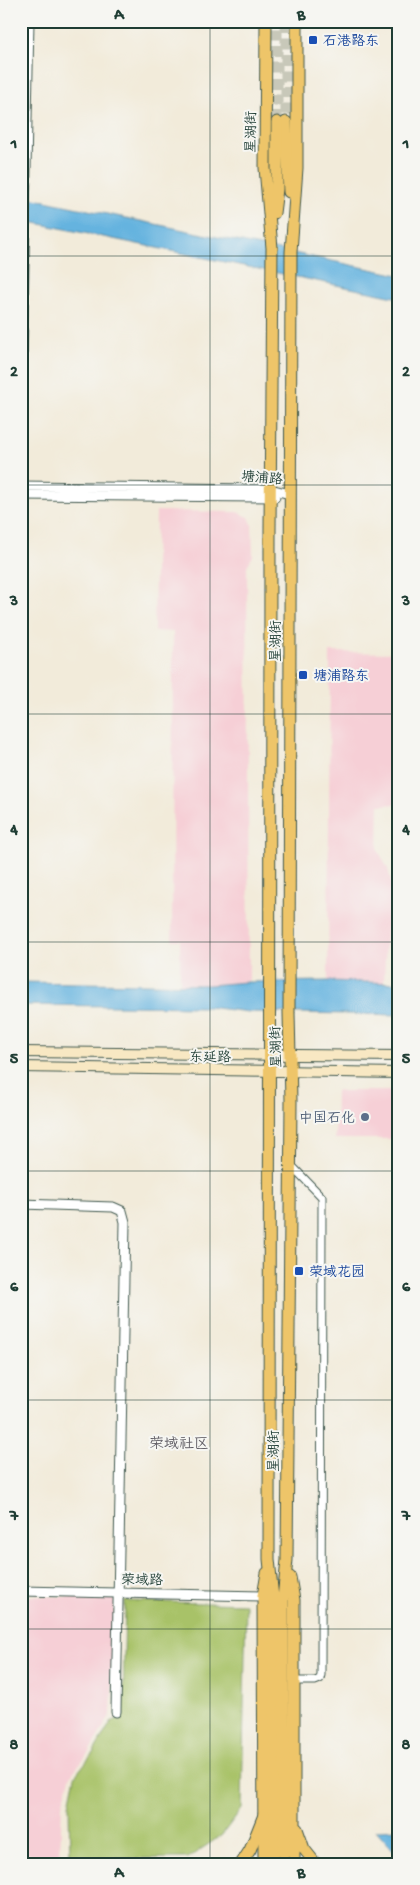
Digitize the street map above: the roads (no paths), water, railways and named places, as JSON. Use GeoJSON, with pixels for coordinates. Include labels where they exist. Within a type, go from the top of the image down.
{"type":"FeatureCollection","features":[{"type":"Feature","properties":{"kind":"main road","name":"星湖街"},"geometry":{"type":"LineString","coordinates":[[266,21],[265,168],[272,245]]}},
{"type":"Feature","properties":{"kind":"main road","name":"星湖街"},"geometry":{"type":"LineString","coordinates":[[291,239],[297,168],[297,21]]}},
{"type":"Feature","properties":{"kind":"main road","name":"星湖街"},"geometry":{"type":"LineString","coordinates":[[282,122],[291,239],[289,1013],[291,1071],[287,1560],[284,1599],[279,1854],[273,1598],[269,1559],[269,1012],[271,271],[282,122]]}},
{"type":"Feature","properties":{"kind":"main road","name":"东延路"},"geometry":{"type":"LineString","coordinates":[[21,1052],[399,1056]]}},
{"type":"Feature","properties":{"kind":"main road","name":"东延路"},"geometry":{"type":"LineString","coordinates":[[21,1068],[399,1073]]}},
{"type":"Feature","properties":{"kind":"main road"},"geometry":{"type":"LineString","coordinates":[[264,1864],[263,1596],[269,1559]]}},
{"type":"Feature","properties":{"kind":"main road"},"geometry":{"type":"LineString","coordinates":[[287,1560],[294,1600],[294,1864]]}},
{"type":"Feature","properties":{"kind":"main road"},"geometry":{"type":"LineString","coordinates":[[241,1864],[250,1850],[264,1815]]}},
{"type":"Feature","properties":{"kind":"main road"},"geometry":{"type":"LineString","coordinates":[[294,1819],[304,1849],[316,1864]]}},
{"type":"Feature","properties":{"kind":"street"},"geometry":{"type":"LineString","coordinates":[[21,414],[29,21]]}},
{"type":"Feature","properties":{"kind":"street","name":"塘浦路"},"geometry":{"type":"LineString","coordinates":[[21,486],[270,494]]}},
{"type":"Feature","properties":{"kind":"street","name":"塘浦路"},"geometry":{"type":"LineString","coordinates":[[21,495],[290,494]]}},
{"type":"Feature","properties":{"kind":"street"},"geometry":{"type":"LineString","coordinates":[[290,1165],[322,1197],[321,1676],[320,1679],[315,1681],[295,1681]]}},
{"type":"Feature","properties":{"kind":"street"},"geometry":{"type":"LineString","coordinates":[[21,1204],[113,1207],[122,1211],[125,1222],[116,1712]]}},
{"type":"Feature","properties":{"kind":"street","name":"荣域路"},"geometry":{"type":"LineString","coordinates":[[21,1590],[263,1596]]}},
{"type":"Feature","properties":{"kind":"water"},"geometry":{"type":"Polygon","coordinates":[[[21,196],[399,275],[399,298],[21,220],[21,196]]]}},
{"type":"Feature","properties":{"kind":"water"},"geometry":{"type":"Polygon","coordinates":[[[328,981],[399,983],[399,1015],[249,1012],[207,1007],[21,1005],[21,982],[209,985],[246,982],[328,981]]]}},
{"type":"Feature","properties":{"kind":"water"},"geometry":{"type":"Polygon","coordinates":[[[399,1829],[399,1852],[396,1853],[376,1830],[399,1829]]]}},
{"type":"Feature","properties":{"kind":"tunnel"},"geometry":{"type":"LineString","coordinates":[[277,21],[277,122]]}},
{"type":"Feature","properties":{"kind":"tunnel"},"geometry":{"type":"LineString","coordinates":[[286,21],[286,122]]}},
{"type":"Feature","properties":{"kind":"place","name":"石港路东"},"geometry":{"type":"Point","coordinates":[313,40]}},
{"type":"Feature","properties":{"kind":"place","name":"塘浦路东"},"geometry":{"type":"Point","coordinates":[303,675]}},
{"type":"Feature","properties":{"kind":"place","name":"中国石化"},"geometry":{"type":"Point","coordinates":[365,1117]}},
{"type":"Feature","properties":{"kind":"place","name":"荣域花园"},"geometry":{"type":"Point","coordinates":[299,1271]}},
{"type":"Feature","properties":{"kind":"district","name":"荣域社区"},"geometry":{"type":"Point","coordinates":[179,1443]}}]}
